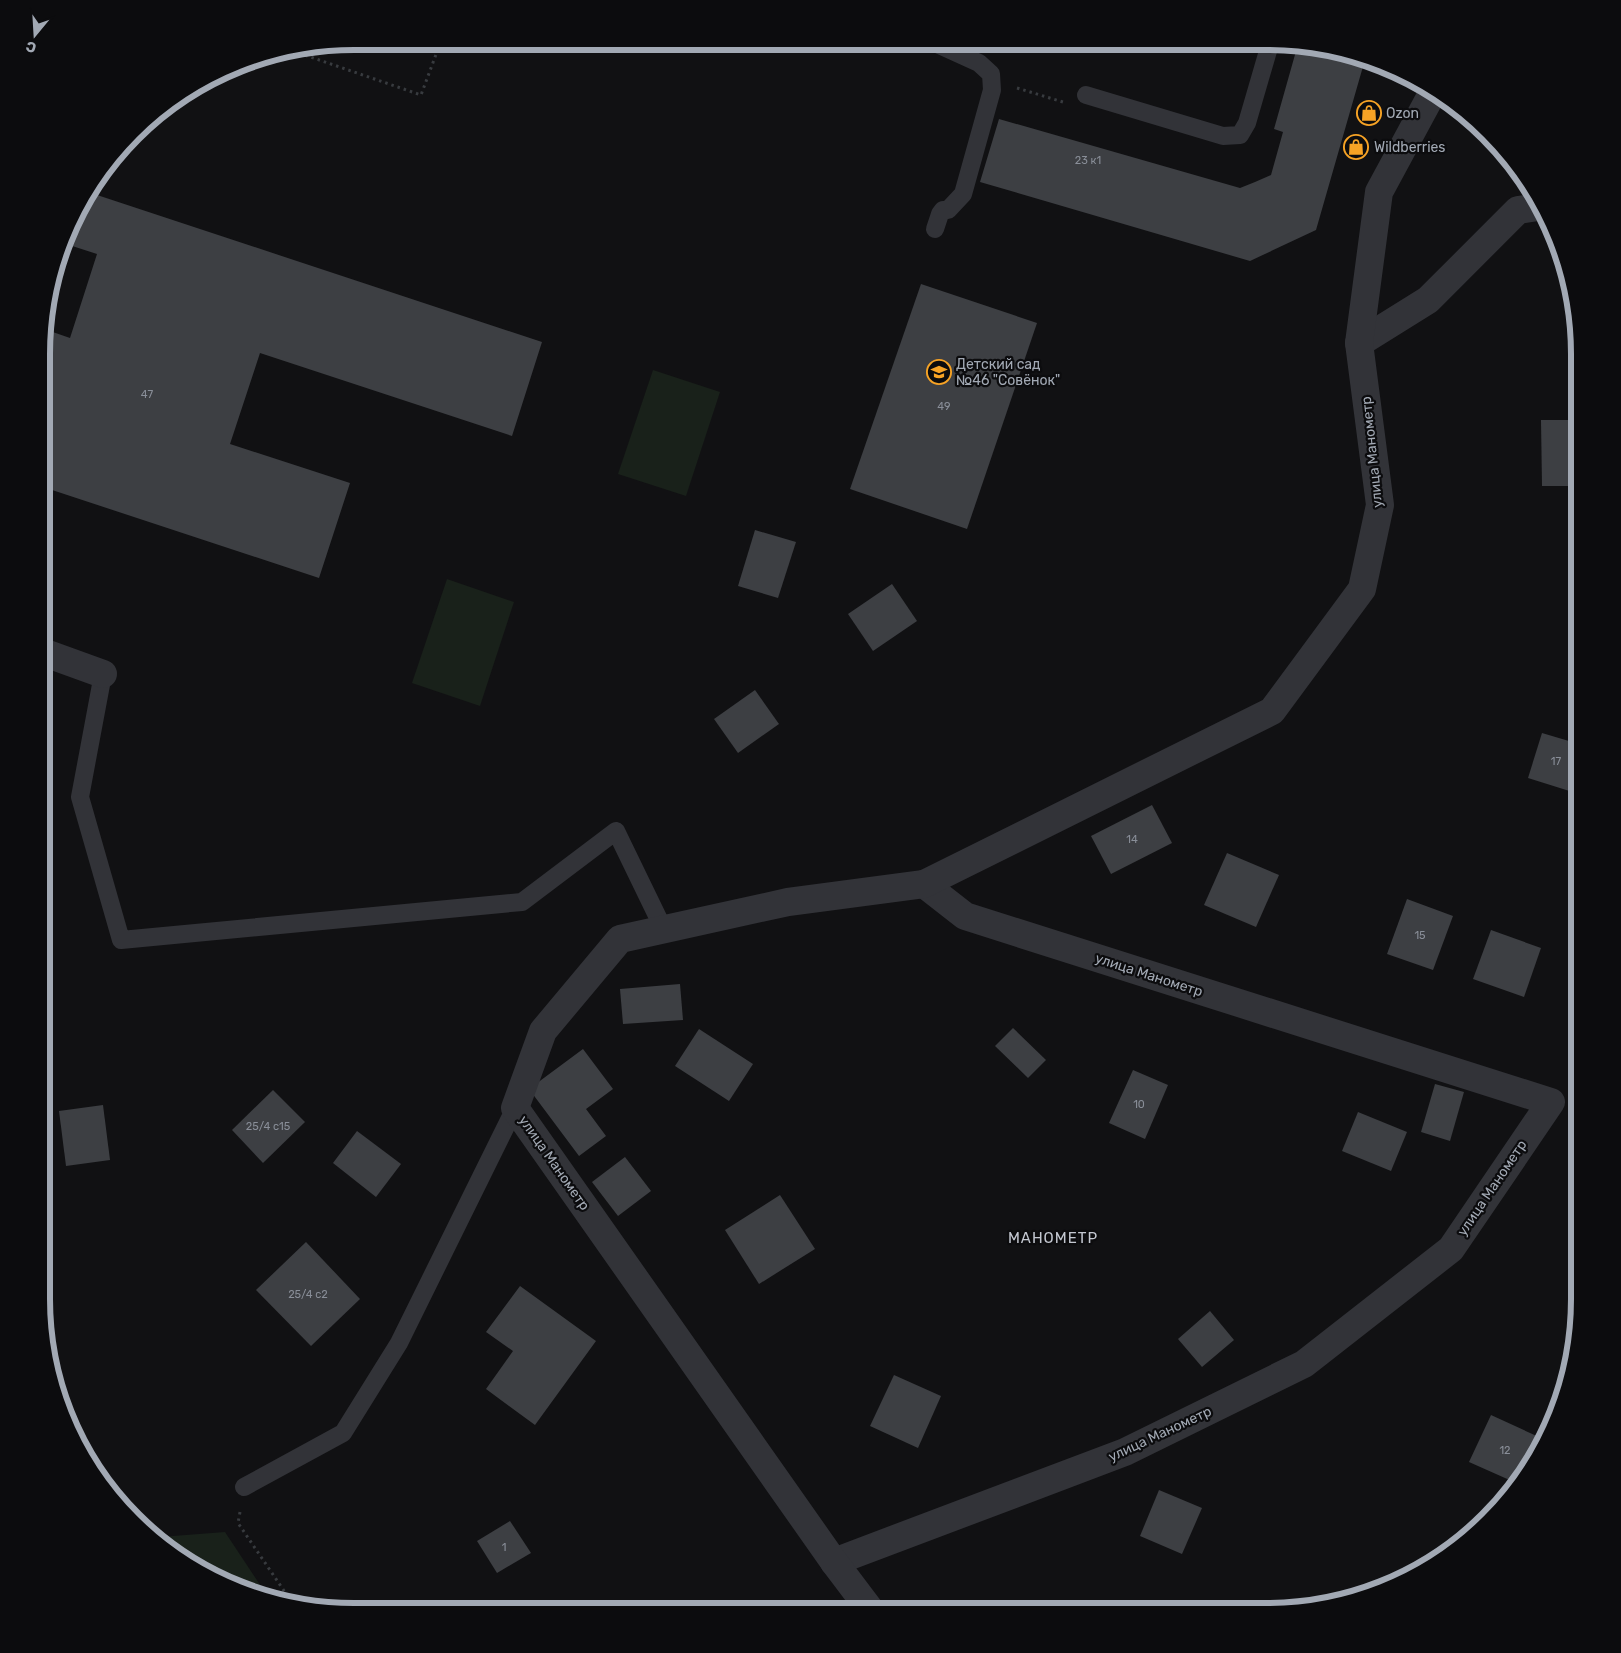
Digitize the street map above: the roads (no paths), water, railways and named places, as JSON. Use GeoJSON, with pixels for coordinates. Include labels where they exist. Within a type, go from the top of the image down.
{"type":"FeatureCollection","features":[{"type":"Feature","properties":{"kind":"street","name":"улица Манометр"},"geometry":{"type":"LineString","coordinates":[[865,1603],[834,1562],[515,1108],[543,1031],[620,939],[788,902],[924,884],[1272,711],[1362,589],[1380,505],[1359,343],[1379,192],[1430,97]]}},
{"type":"Feature","properties":{"kind":"street"},"geometry":{"type":"LineString","coordinates":[[1359,343],[1428,300],[1518,210],[1533,208]]}},
{"type":"Feature","properties":{"kind":"street"},"geometry":{"type":"LineString","coordinates":[[50,655],[102,674]]}},
{"type":"Feature","properties":{"kind":"street","name":"улица Манометр"},"geometry":{"type":"LineString","coordinates":[[834,1562],[1125,1452],[1304,1364],[1450,1249],[1551,1102],[965,916],[924,884]]}},
{"type":"Feature","properties":{"kind":"lane"},"geometry":{"type":"LineString","coordinates":[[935,230],[943,210],[948,210],[963,194],[992,90],[991,74],[980,63],[951,50]]}},
{"type":"Feature","properties":{"kind":"lane"},"geometry":{"type":"LineString","coordinates":[[1086,95],[1223,136],[1240,135],[1247,123],[1268,50]]}},
{"type":"Feature","properties":{"kind":"lane"},"geometry":{"type":"LineString","coordinates":[[102,674],[80,797],[121,940],[522,902],[616,831],[664,930]]}},
{"type":"Feature","properties":{"kind":"lane"},"geometry":{"type":"LineString","coordinates":[[244,1487],[342,1433],[399,1343],[515,1108]]}},
{"type":"Feature","properties":{"kind":"place","name":"Ozon"},"geometry":{"type":"Point","coordinates":[1369,113]}},
{"type":"Feature","properties":{"kind":"place","name":"Wildberries"},"geometry":{"type":"Point","coordinates":[1356,147]}},
{"type":"Feature","properties":{"kind":"place","name":"Детский сад №46 \"Совёнок\""},"geometry":{"type":"Point","coordinates":[939,372]}},
{"type":"Feature","properties":{"kind":"district","name":"МАНОМЕТР"},"geometry":{"type":"Point","coordinates":[1053,1238]}}]}
